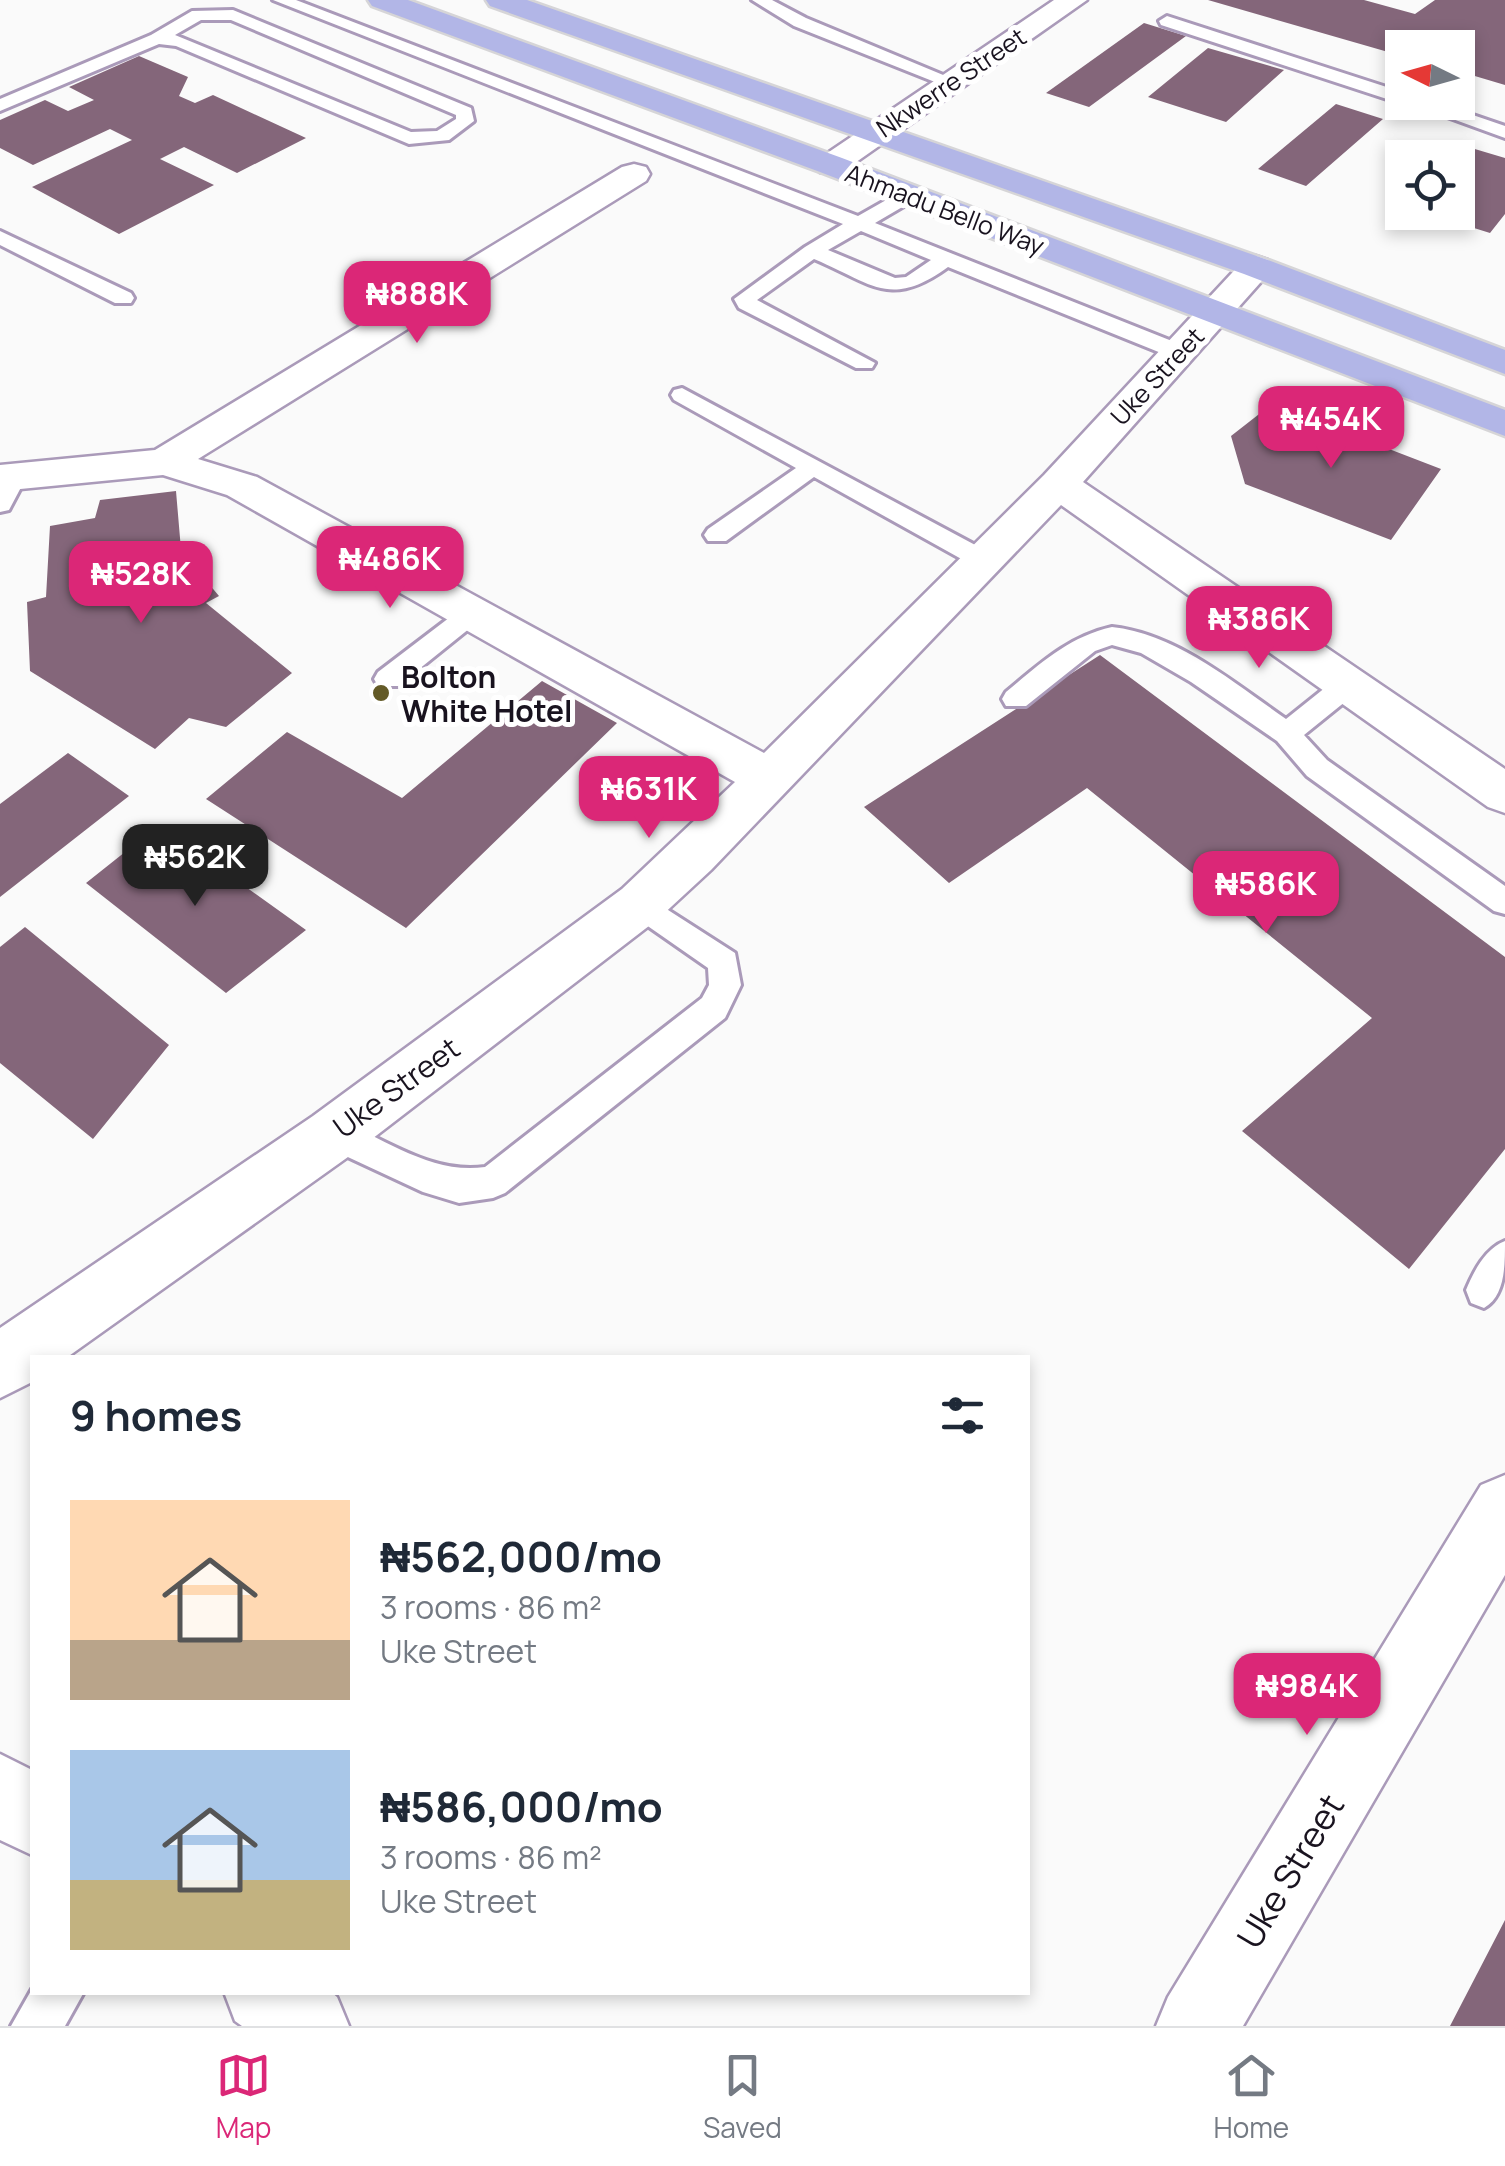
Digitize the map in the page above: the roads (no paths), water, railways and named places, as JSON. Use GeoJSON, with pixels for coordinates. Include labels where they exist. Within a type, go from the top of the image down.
{"type":"FeatureCollection","features":[{"type":"Feature","properties":{"kind":"main road","name":"Ahmadu Bello Way"},"geometry":{"type":"LineString","coordinates":[[382,0],[830,165],[1505,424]]}},
{"type":"Feature","properties":{"kind":"main road","name":"Ahmadu Bello Way"},"geometry":{"type":"LineString","coordinates":[[500,0],[1256,267],[1505,362]]}},
{"type":"Feature","properties":{"kind":"street","name":"Nkwerre Street"},"geometry":{"type":"LineString","coordinates":[[830,165],[1073,0]]}},
{"type":"Feature","properties":{"kind":"street"},"geometry":{"type":"LineString","coordinates":[[5,486],[165,462],[634,174]]}},
{"type":"Feature","properties":{"kind":"street","name":"Uke Street"},"geometry":{"type":"LineString","coordinates":[[0,1366],[334,1134],[640,904],[1058,484],[1256,267]]}},
{"type":"Feature","properties":{"kind":"street"},"geometry":{"type":"LineString","coordinates":[[165,462],[242,486],[768,778]]}},
{"type":"Feature","properties":{"kind":"street"},"geometry":{"type":"LineString","coordinates":[[1058,484],[1505,794]]}},
{"type":"Feature","properties":{"kind":"street","name":"Uke Street"},"geometry":{"type":"LineString","coordinates":[[1197,2026],[1505,1509]]}},
{"type":"Feature","properties":{"kind":"street"},"geometry":{"type":"LineString","coordinates":[[268,1995],[308,2026]]}},
{"type":"Feature","properties":{"kind":"lane"},"geometry":{"type":"LineString","coordinates":[[281,0],[693,157],[858,226],[1099,317],[1178,352]]}},
{"type":"Feature","properties":{"kind":"lane"},"geometry":{"type":"LineString","coordinates":[[760,0],[800,22],[952,82]]}},
{"type":"Feature","properties":{"kind":"lane"},"geometry":{"type":"LineString","coordinates":[[0,106],[157,39],[198,15],[217,13],[233,15],[465,112],[465,122],[442,136],[409,138],[179,42],[157,39]]}},
{"type":"Feature","properties":{"kind":"lane"},"geometry":{"type":"LineString","coordinates":[[1168,21],[1385,92]]}},
{"type":"Feature","properties":{"kind":"lane"},"geometry":{"type":"LineString","coordinates":[[248,71],[304,45]]}},
{"type":"Feature","properties":{"kind":"lane"},"geometry":{"type":"LineString","coordinates":[[1469,120],[1505,132]]}},
{"type":"Feature","properties":{"kind":"lane"},"geometry":{"type":"LineString","coordinates":[[864,363],[747,304],[746,298],[812,252],[909,195]]}},
{"type":"Feature","properties":{"kind":"lane"},"geometry":{"type":"LineString","coordinates":[[0,236],[123,298]]}},
{"type":"Feature","properties":{"kind":"lane"},"geometry":{"type":"LineString","coordinates":[[812,252],[892,285],[912,283],[945,259]]}},
{"type":"Feature","properties":{"kind":"lane"},"geometry":{"type":"LineString","coordinates":[[682,395],[983,560]]}},
{"type":"Feature","properties":{"kind":"lane"},"geometry":{"type":"LineString","coordinates":[[717,535],[813,467]]}},
{"type":"Feature","properties":{"kind":"lane"},"geometry":{"type":"LineString","coordinates":[[388,679],[471,614]]}},
{"type":"Feature","properties":{"kind":"lane"},"geometry":{"type":"LineString","coordinates":[[1016,699],[1081,646],[1116,634],[1172,656],[1287,734],[1317,768],[1505,902]]}},
{"type":"Feature","properties":{"kind":"lane"},"geometry":{"type":"LineString","coordinates":[[1287,734],[1346,686]]}},
{"type":"Feature","properties":{"kind":"lane"},"geometry":{"type":"LineString","coordinates":[[334,1134],[422,1176],[459,1187],[493,1182],[714,1008],[726,986],[724,962],[640,904]]}},
{"type":"Feature","properties":{"kind":"lane"},"geometry":{"type":"LineString","coordinates":[[1484,1290],[1505,1258]]}},
{"type":"Feature","properties":{"kind":"lane"},"geometry":{"type":"LineString","coordinates":[[35,2026],[58,1995]]}},
{"type":"Feature","properties":{"kind":"place","name":"Bolton White Hotel"},"geometry":{"type":"Point","coordinates":[381,693]}}]}
